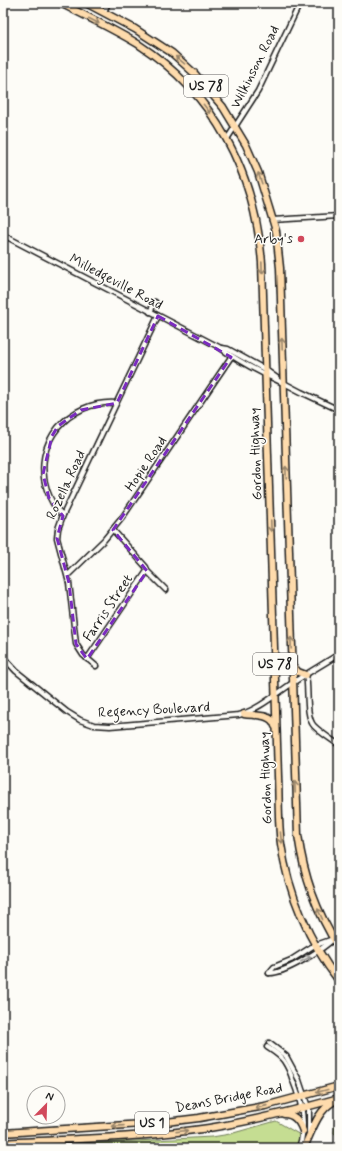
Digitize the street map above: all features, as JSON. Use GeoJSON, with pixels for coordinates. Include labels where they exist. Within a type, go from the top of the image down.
{"type":"FeatureCollection","features":[{"type":"Feature","properties":{"kind":"highway","name":"Gordon Highway"},"geometry":{"type":"LineString","coordinates":[[60,3],[138,45],[162,62],[194,93],[213,116],[228,139],[248,190],[258,226],[262,263],[279,821],[282,850],[295,900],[317,948],[339,981]]}},
{"type":"Feature","properties":{"kind":"highway","name":"Gordon Highway"},"geometry":{"type":"LineString","coordinates":[[86,3],[148,37],[184,63],[214,96],[236,126],[246,145],[258,172],[276,231],[279,253],[297,820],[301,857],[306,878],[316,906],[336,938],[339,948]]}},
{"type":"Feature","properties":{"kind":"highway"},"geometry":{"type":"LineString","coordinates":[[292,665],[298,672],[306,675]]}},
{"type":"Feature","properties":{"kind":"highway"},"geometry":{"type":"LineString","coordinates":[[244,714],[268,718],[274,722],[276,732]]}},
{"type":"Feature","properties":{"kind":"highway","name":"Deans Bridge Road"},"geometry":{"type":"LineString","coordinates":[[3,1133],[184,1120],[236,1112],[339,1086]]}},
{"type":"Feature","properties":{"kind":"highway"},"geometry":{"type":"LineString","coordinates":[[305,1146],[321,1112],[328,1105],[339,1098]]}},
{"type":"Feature","properties":{"kind":"highway","name":"Deans Bridge Road"},"geometry":{"type":"LineString","coordinates":[[3,1143],[171,1132],[239,1123],[339,1098]]}},
{"type":"Feature","properties":{"kind":"highway"},"geometry":{"type":"LineString","coordinates":[[275,1115],[292,1115],[299,1122],[303,1131]]}},
{"type":"Feature","properties":{"kind":"street"},"geometry":{"type":"LineString","coordinates":[[104,12],[108,3]]}},
{"type":"Feature","properties":{"kind":"street","name":"Wilkinson Road"},"geometry":{"type":"LineString","coordinates":[[228,139],[258,91],[300,3]]}},
{"type":"Feature","properties":{"kind":"street"},"geometry":{"type":"LineString","coordinates":[[272,220],[339,216]]}},
{"type":"Feature","properties":{"kind":"street","name":"Milledgeville Road"},"geometry":{"type":"LineString","coordinates":[[3,235],[219,348],[231,356],[266,373]]}},
{"type":"Feature","properties":{"kind":"street"},"geometry":{"type":"LineString","coordinates":[[150,312],[155,302]]}},
{"type":"Feature","properties":{"kind":"street","name":"Rozella Road"},"geometry":{"type":"LineString","coordinates":[[96,666],[80,652],[76,644],[68,575],[60,554],[57,538],[58,529],[158,316]]}},
{"type":"Feature","properties":{"kind":"street","name":"Milledgeville Road"},"geometry":{"type":"LineString","coordinates":[[219,348],[228,349],[283,383],[338,409]]}},
{"type":"Feature","properties":{"kind":"street","name":"Hopie Road"},"geometry":{"type":"LineString","coordinates":[[68,575],[113,530],[192,416],[231,356]]}},
{"type":"Feature","properties":{"kind":"street"},"geometry":{"type":"LineString","coordinates":[[338,409],[339,402]]}},
{"type":"Feature","properties":{"kind":"street"},"geometry":{"type":"LineString","coordinates":[[64,515],[56,508],[49,498],[43,474],[44,457],[52,436],[62,423],[80,410],[99,404],[116,403]]}},
{"type":"Feature","properties":{"kind":"street","name":"Farris Street"},"geometry":{"type":"LineString","coordinates":[[113,530],[146,567],[147,571],[150,572],[166,590]]}},
{"type":"Feature","properties":{"kind":"street","name":"Farris Street"},"geometry":{"type":"LineString","coordinates":[[87,659],[147,571]]}},
{"type":"Feature","properties":{"kind":"street","name":"Regency Boulevard"},"geometry":{"type":"LineString","coordinates":[[3,657],[20,675],[67,712],[80,720],[94,725],[119,725],[244,714],[339,654]]}},
{"type":"Feature","properties":{"kind":"street"},"geometry":{"type":"LineString","coordinates":[[306,675],[308,683],[309,716],[313,725],[339,745]]}},
{"type":"Feature","properties":{"kind":"street"},"geometry":{"type":"LineString","coordinates":[[317,948],[293,965],[276,973],[269,973],[274,968],[336,938]]}},
{"type":"Feature","properties":{"kind":"street"},"geometry":{"type":"LineString","coordinates":[[269,1043],[281,1051],[289,1061],[299,1080],[302,1096],[310,1121],[305,1146]]}},
{"type":"Feature","properties":{"kind":"street"},"geometry":{"type":"LineString","coordinates":[[266,1047],[283,1060],[302,1096]]}},
{"type":"Feature","properties":{"kind":"street"},"geometry":{"type":"LineString","coordinates":[[299,1148],[303,1131],[303,1114],[305,1107]]}},
{"type":"Feature","properties":{"kind":"highlighted area"},"geometry":{"type":"Polygon","coordinates":[[[158,316],[231,357],[113,530],[147,571],[87,659],[76,644],[69,583],[57,538],[63,516],[49,498],[43,474],[52,436],[58,426],[81,410],[117,403],[158,316]]]}},
{"type":"Feature","properties":{"kind":"green space"},"geometry":{"type":"Polygon","coordinates":[[[339,1114],[339,1138],[334,1133],[336,1116],[339,1114]]]}},
{"type":"Feature","properties":{"kind":"green space"},"geometry":{"type":"Polygon","coordinates":[[[276,1121],[302,1136],[298,1148],[3,1148],[212,1137],[230,1134],[276,1121]]]}},
{"type":"Feature","properties":{"kind":"place","name":"Arby's"},"geometry":{"type":"Point","coordinates":[301,239]}}]}
